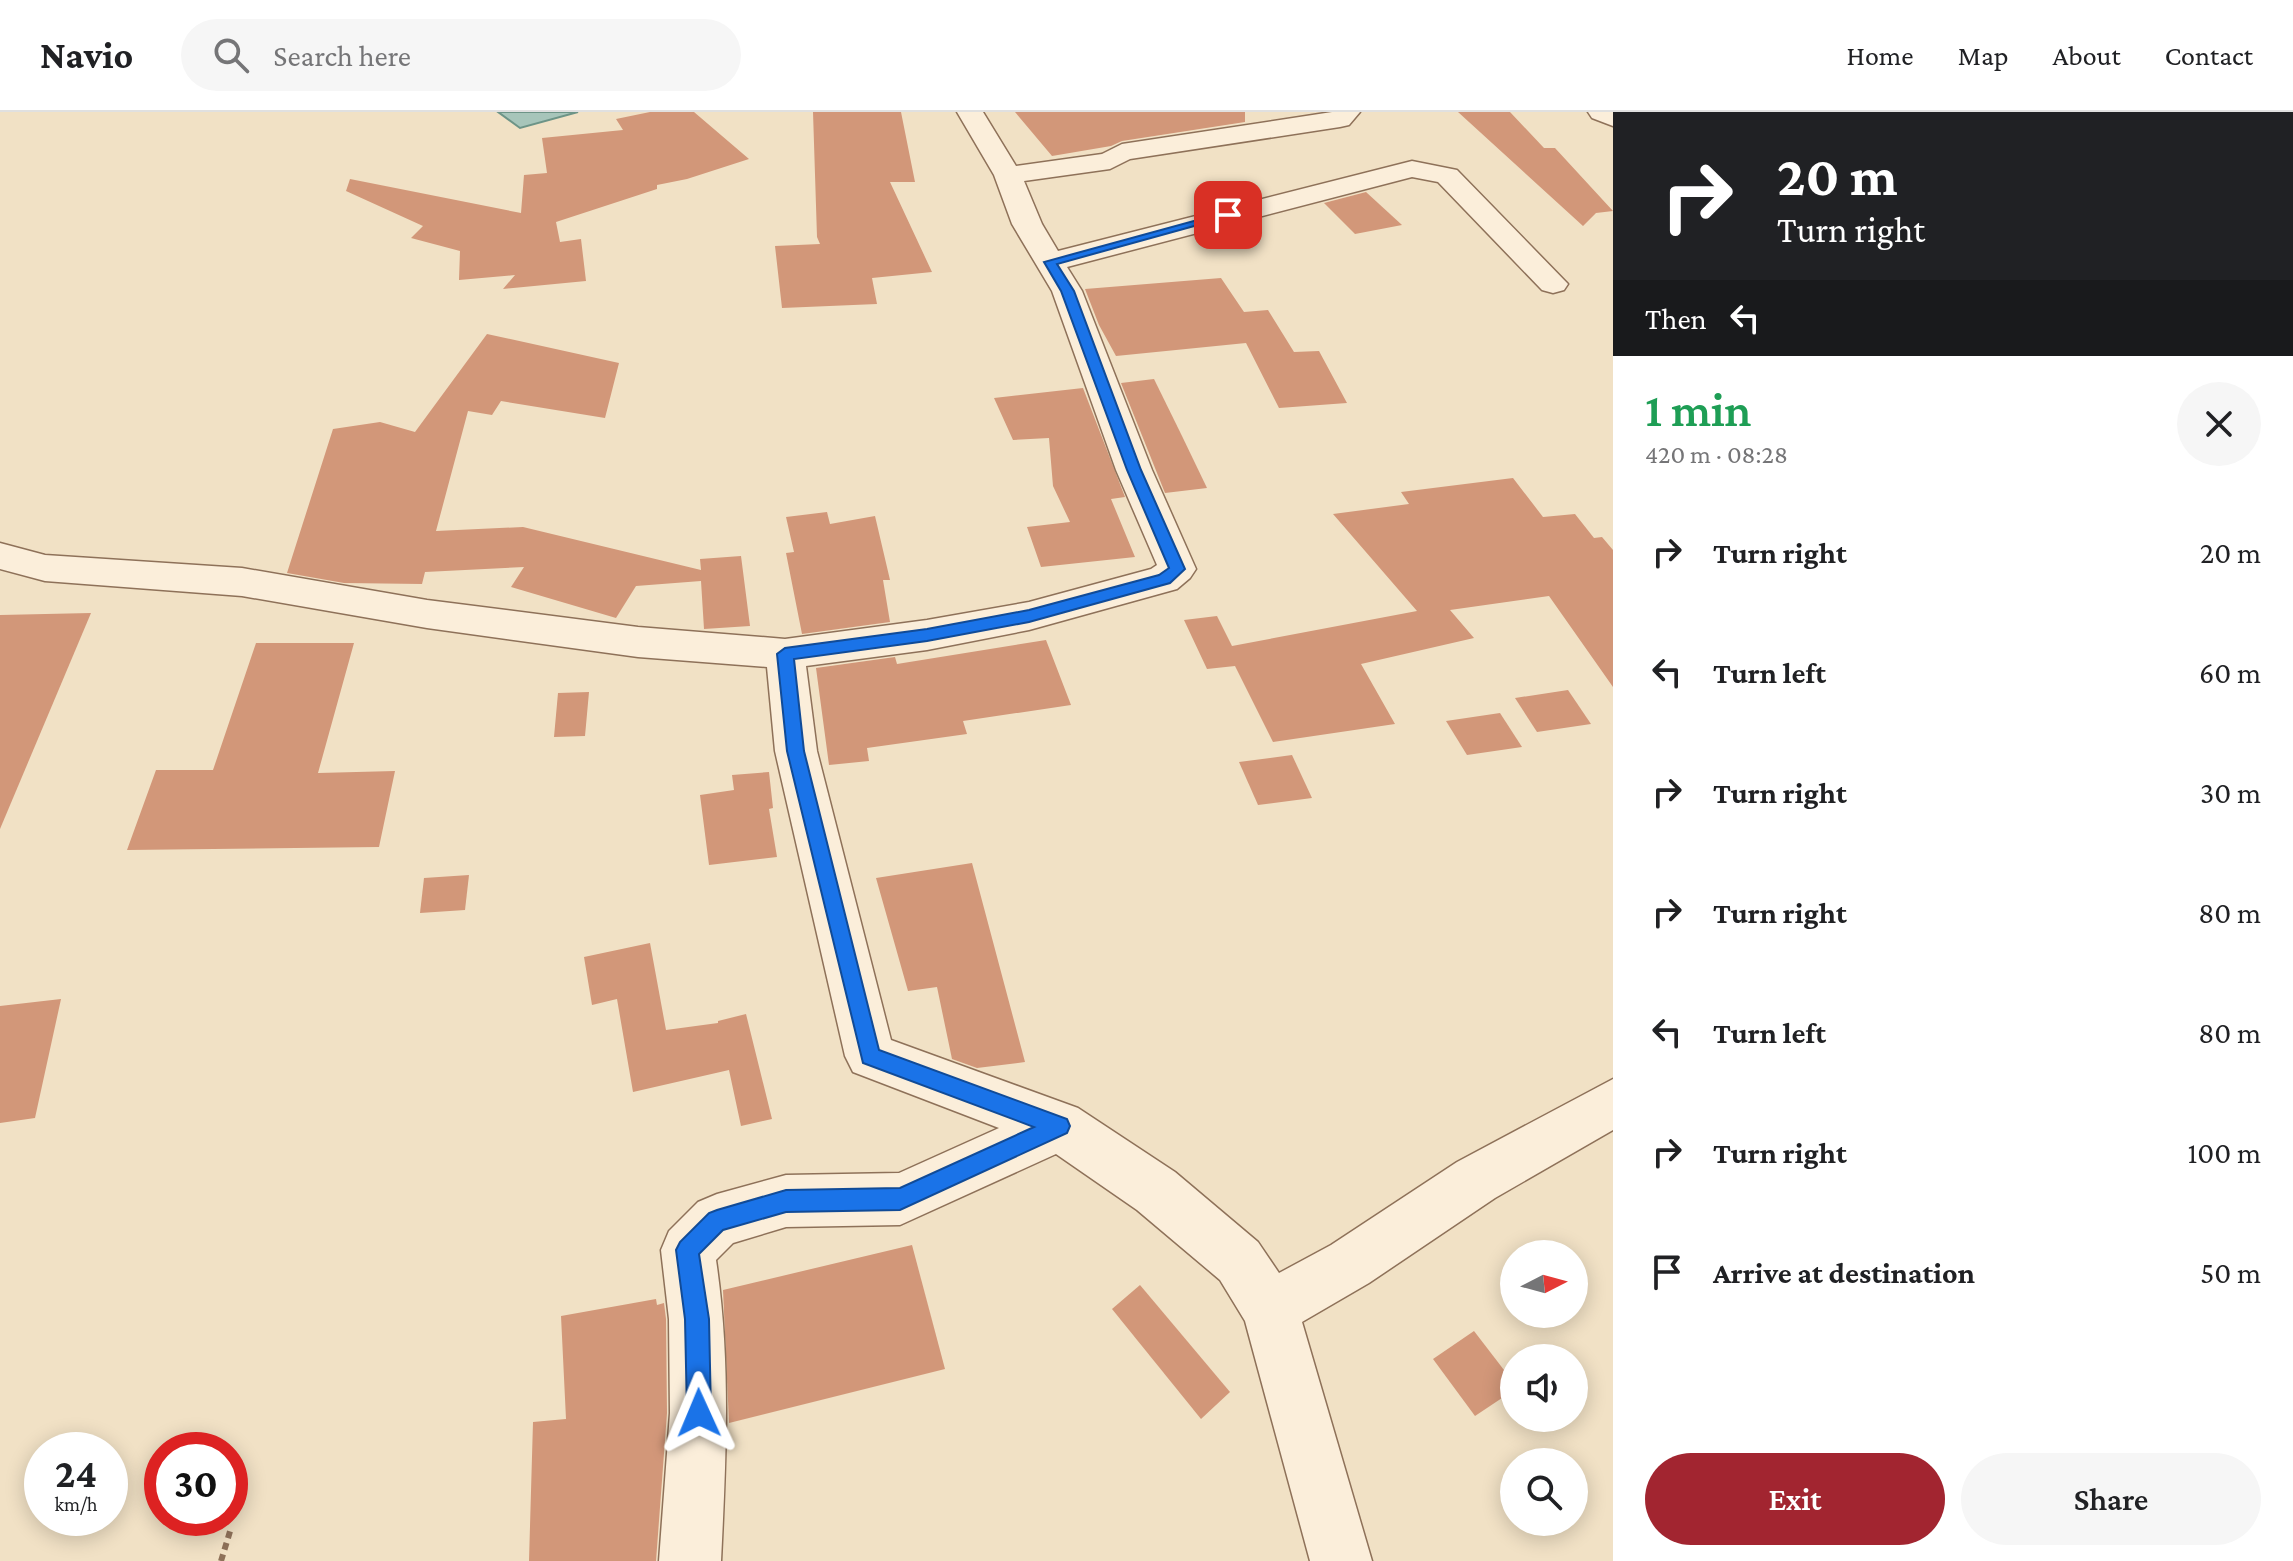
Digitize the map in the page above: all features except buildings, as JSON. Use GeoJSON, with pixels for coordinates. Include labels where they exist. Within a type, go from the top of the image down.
{"type":"FeatureCollection","features":[{"type":"Feature","properties":{"kind":"street"},"geometry":{"type":"LineString","coordinates":[[0,556],[45,568],[242,582],[427,614],[638,642],[785,654],[927,635],[1029,616],[1164,579],[1177,569],[1134,470],[1067,291],[1027,224],[1008,175],[970,112]]}},
{"type":"Feature","properties":{"kind":"street"},"geometry":{"type":"LineString","coordinates":[[1008,175],[1110,161],[1122,152],[1340,119],[1347,112]]}},
{"type":"Feature","properties":{"kind":"street"},"geometry":{"type":"LineString","coordinates":[[1601,112],[1613,118]]}},
{"type":"Feature","properties":{"kind":"street"},"geometry":{"type":"LineString","coordinates":[[1050,262],[1412,169],[1447,176],[1553,284]]}},
{"type":"Feature","properties":{"kind":"street"},"geometry":{"type":"LineString","coordinates":[[785,654],[796,751],[870,1056],[1060,1126],[1156,1191],[1239,1261],[1270,1309],[1341,1561]]}},
{"type":"Feature","properties":{"kind":"street"},"geometry":{"type":"LineString","coordinates":[[1270,1309],[1350,1264],[1476,1180],[1613,1103]]}},
{"type":"Feature","properties":{"kind":"street"},"geometry":{"type":"LineString","coordinates":[[690,1561],[699,1413],[697,1319],[688,1250],[717,1221],[786,1201],[900,1199],[1060,1126]]}},
{"type":"Feature","properties":{"kind":"path"},"geometry":{"type":"LineString","coordinates":[[221,1561],[229,1536]]}},
{"type":"Feature","properties":{"kind":"water"},"geometry":{"type":"Polygon","coordinates":[[[498,112],[578,112],[520,128],[498,112]]]}},
{"type":"Feature","properties":{"kind":"route"},"geometry":{"type":"LineString","coordinates":[[699,1413],[697,1319],[688,1250],[717,1221],[786,1201],[900,1199],[1060,1126],[870,1056],[796,751],[785,654],[927,635],[1029,616],[1164,579],[1177,569],[1134,470],[1067,291],[1050,262],[1228,215]]}}]}
